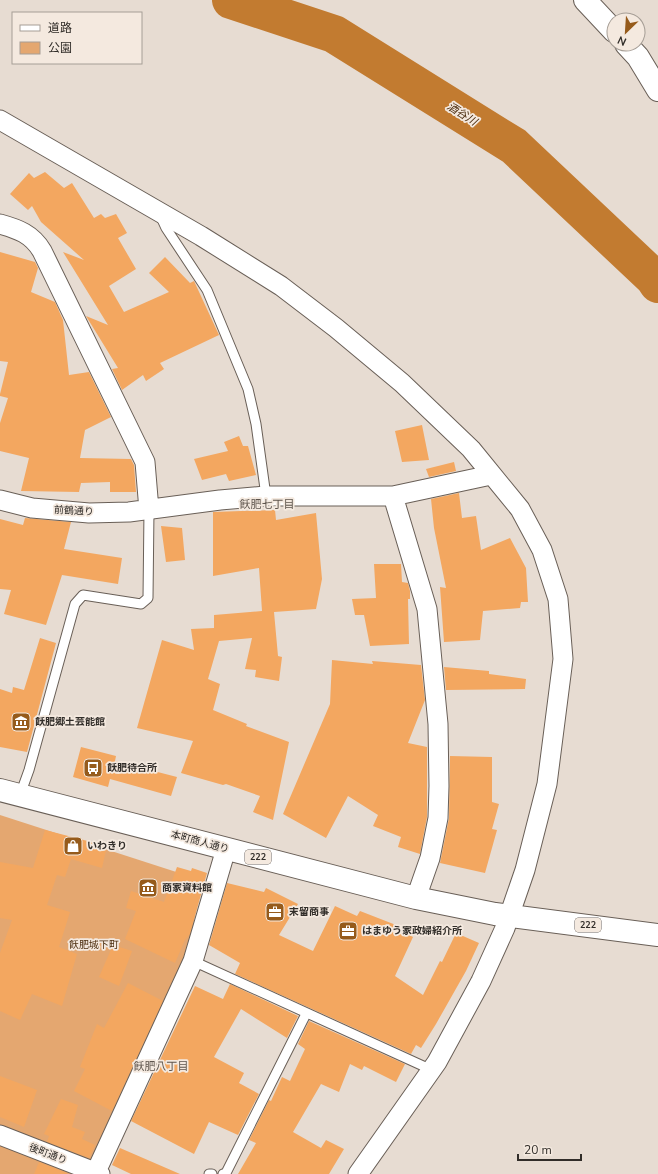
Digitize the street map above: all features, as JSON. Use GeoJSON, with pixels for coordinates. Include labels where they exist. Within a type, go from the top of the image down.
{"type":"FeatureCollection","features":[{"type":"Feature","properties":{"kind":"main road"},"geometry":{"type":"LineString","coordinates":[[585,0],[606,22]]}},
{"type":"Feature","properties":{"kind":"main road"},"geometry":{"type":"LineString","coordinates":[[633,52],[658,90]]}},
{"type":"Feature","properties":{"kind":"main road","name":"本町商人通り"},"geometry":{"type":"LineString","coordinates":[[10,793],[416,898],[514,915]]}},
{"type":"Feature","properties":{"kind":"main road","name":"222"},"geometry":{"type":"LineString","coordinates":[[514,915],[658,935]]}},
{"type":"Feature","properties":{"kind":"street"},"geometry":{"type":"LineString","coordinates":[[0,120],[201,236],[281,286],[336,328],[402,383],[471,449],[491,475],[520,508],[542,550],[558,599],[563,659],[547,784],[514,915],[481,981],[432,1070],[358,1174]]}},
{"type":"Feature","properties":{"kind":"street"},"geometry":{"type":"LineString","coordinates":[[0,224],[20,229],[42,250],[145,462],[149,510]]}},
{"type":"Feature","properties":{"kind":"street","name":"前鶴通り"},"geometry":{"type":"LineString","coordinates":[[0,500],[32,508],[89,513],[149,510],[220,500],[266,496],[393,496],[491,475]]}},
{"type":"Feature","properties":{"kind":"street"},"geometry":{"type":"LineString","coordinates":[[393,496],[427,609],[438,724],[438,818],[430,858],[416,898]]}},
{"type":"Feature","properties":{"kind":"street"},"geometry":{"type":"LineString","coordinates":[[97,1173],[193,961],[226,849]]}},
{"type":"Feature","properties":{"kind":"street","name":"後町通り"},"geometry":{"type":"LineString","coordinates":[[0,1135],[97,1173]]}},
{"type":"Feature","properties":{"kind":"lane"},"geometry":{"type":"LineString","coordinates":[[158,212],[166,228],[207,290],[248,389],[256,424],[266,496]]}},
{"type":"Feature","properties":{"kind":"lane"},"geometry":{"type":"LineString","coordinates":[[10,793],[29,770],[75,604],[83,595],[141,604],[148,598],[149,510]]}},
{"type":"Feature","properties":{"kind":"lane"},"geometry":{"type":"LineString","coordinates":[[193,961],[306,1014],[432,1070]]}},
{"type":"Feature","properties":{"kind":"lane"},"geometry":{"type":"LineString","coordinates":[[223,1174],[226,1173],[306,1014]]}},
{"type":"Feature","properties":{"kind":"green space","name":"飫肥城下町"},"geometry":{"type":"Polygon","coordinates":[[[0,815],[201,880],[183,983],[98,1174],[0,1174],[0,815]]]}},
{"type":"Feature","properties":{"kind":"building"},"geometry":{"type":"Polygon","coordinates":[[[45,172],[64,188],[72,183],[94,218],[101,214],[105,218],[116,214],[127,233],[118,238],[136,269],[109,286],[124,312],[169,292],[149,273],[165,257],[190,283],[194,281],[219,335],[160,363],[164,369],[146,381],[143,375],[122,390],[112,369],[118,368],[86,316],[108,325],[63,252],[84,260],[41,222],[32,206],[28,210],[10,194],[29,173],[34,178],[45,172]]]}},
{"type":"Feature","properties":{"kind":"building"},"geometry":{"type":"Polygon","coordinates":[[[0,252],[35,262],[38,268],[31,292],[55,302],[63,320],[69,375],[89,372],[111,417],[85,430],[80,458],[131,459],[134,465],[136,492],[110,492],[110,482],[81,483],[79,492],[21,491],[29,458],[0,451],[0,423],[8,398],[0,396],[0,394],[8,362],[0,361],[0,252]]]}},
{"type":"Feature","properties":{"kind":"building"},"geometry":{"type":"Polygon","coordinates":[[[422,425],[429,460],[402,462],[395,431],[422,425]]]}},
{"type":"Feature","properties":{"kind":"building"},"geometry":{"type":"Polygon","coordinates":[[[239,436],[243,446],[248,446],[256,475],[229,481],[226,474],[202,480],[194,459],[228,451],[224,442],[239,436]]]}},
{"type":"Feature","properties":{"kind":"building"},"geometry":{"type":"Polygon","coordinates":[[[454,462],[456,471],[429,477],[426,469],[454,462]]]}},
{"type":"Feature","properties":{"kind":"building"},"geometry":{"type":"Polygon","coordinates":[[[459,493],[462,518],[476,516],[481,550],[510,538],[526,568],[528,602],[521,602],[520,608],[483,611],[480,640],[444,642],[440,587],[446,588],[434,528],[431,499],[459,493]]]}},
{"type":"Feature","properties":{"kind":"building"},"geometry":{"type":"Polygon","coordinates":[[[275,510],[276,520],[316,513],[322,579],[316,609],[274,612],[278,656],[282,657],[279,681],[255,677],[256,670],[245,669],[252,638],[219,641],[208,679],[220,684],[213,710],[247,724],[246,726],[289,742],[273,820],[253,812],[260,796],[226,784],[223,785],[181,773],[193,741],[137,728],[162,640],[194,650],[191,629],[214,628],[214,615],[262,611],[259,568],[213,576],[213,512],[275,510]]]}},
{"type":"Feature","properties":{"kind":"building"},"geometry":{"type":"Polygon","coordinates":[[[25,518],[71,522],[64,549],[122,558],[118,584],[62,575],[46,625],[4,614],[11,590],[0,589],[0,519],[23,525],[25,518]]]}},
{"type":"Feature","properties":{"kind":"building"},"geometry":{"type":"Polygon","coordinates":[[[161,526],[182,528],[185,560],[166,562],[161,526]]]}},
{"type":"Feature","properties":{"kind":"building"},"geometry":{"type":"Polygon","coordinates":[[[374,564],[401,564],[402,582],[408,583],[410,591],[410,599],[408,599],[409,644],[370,646],[364,615],[355,615],[352,599],[376,598],[374,564]]]}},
{"type":"Feature","properties":{"kind":"building"},"geometry":{"type":"Polygon","coordinates":[[[40,638],[56,643],[27,752],[0,747],[0,689],[12,693],[13,687],[24,690],[40,638]]]}},
{"type":"Feature","properties":{"kind":"building"},"geometry":{"type":"Polygon","coordinates":[[[332,660],[373,664],[372,661],[421,665],[425,700],[408,743],[427,747],[427,817],[420,854],[398,847],[401,837],[373,826],[378,815],[348,796],[326,838],[283,814],[330,704],[332,660]]]}},
{"type":"Feature","properties":{"kind":"building"},"geometry":{"type":"Polygon","coordinates":[[[444,667],[489,671],[489,674],[526,679],[525,689],[446,690],[444,667]]]}},
{"type":"Feature","properties":{"kind":"building"},"geometry":{"type":"Polygon","coordinates":[[[81,747],[116,756],[115,761],[177,777],[171,796],[110,779],[108,787],[73,777],[81,747]]]}},
{"type":"Feature","properties":{"kind":"building"},"geometry":{"type":"Polygon","coordinates":[[[450,756],[492,757],[492,802],[499,804],[492,829],[497,830],[485,873],[440,863],[449,818],[450,756]]]}},
{"type":"Feature","properties":{"kind":"building"},"geometry":{"type":"Polygon","coordinates":[[[45,830],[107,846],[102,868],[71,859],[65,877],[57,875],[47,905],[70,912],[59,947],[77,954],[62,1006],[32,994],[20,1020],[0,1011],[0,953],[12,920],[0,918],[0,862],[33,868],[45,830]]]}},
{"type":"Feature","properties":{"kind":"building"},"geometry":{"type":"Polygon","coordinates":[[[177,867],[191,871],[192,868],[207,873],[190,934],[185,940],[175,963],[125,939],[136,911],[126,908],[131,891],[164,902],[177,867]]]}},
{"type":"Feature","properties":{"kind":"building"},"geometry":{"type":"Polygon","coordinates":[[[227,883],[264,892],[266,888],[298,904],[279,935],[313,951],[335,906],[357,916],[360,911],[396,925],[395,928],[413,937],[395,976],[423,995],[440,961],[442,962],[456,933],[479,943],[466,971],[436,1024],[421,1048],[416,1045],[411,1054],[235,974],[240,963],[209,945],[227,883]]]}},
{"type":"Feature","properties":{"kind":"building"},"geometry":{"type":"Polygon","coordinates":[[[113,945],[132,951],[119,986],[99,977],[113,945]]]}},
{"type":"Feature","properties":{"kind":"building"},"geometry":{"type":"Polygon","coordinates":[[[128,983],[163,1001],[112,1111],[74,1091],[85,1069],[80,1067],[97,1024],[104,1028],[128,983]]]}},
{"type":"Feature","properties":{"kind":"building"},"geometry":{"type":"Polygon","coordinates":[[[230,984],[298,1016],[287,1038],[241,1009],[214,1057],[244,1073],[239,1083],[259,1094],[238,1135],[209,1122],[194,1154],[131,1121],[195,986],[223,999],[230,984]]]}},
{"type":"Feature","properties":{"kind":"building"},"geometry":{"type":"Polygon","coordinates":[[[309,1021],[405,1064],[396,1082],[364,1066],[362,1070],[350,1064],[339,1092],[321,1084],[293,1132],[321,1148],[326,1140],[344,1149],[329,1174],[238,1174],[256,1143],[249,1140],[269,1100],[271,1101],[282,1077],[290,1081],[305,1049],[298,1044],[309,1021]]]}},
{"type":"Feature","properties":{"kind":"building"},"geometry":{"type":"Polygon","coordinates":[[[0,1076],[37,1090],[24,1127],[0,1117],[0,1076]]]}},
{"type":"Feature","properties":{"kind":"building"},"geometry":{"type":"Polygon","coordinates":[[[61,1099],[78,1105],[72,1127],[85,1132],[82,1139],[95,1145],[89,1158],[47,1142],[49,1136],[44,1134],[61,1099]]]}},
{"type":"Feature","properties":{"kind":"building"},"geometry":{"type":"Polygon","coordinates":[[[120,1148],[180,1174],[131,1174],[112,1165],[120,1148]]]}},
{"type":"Feature","properties":{"kind":"building"},"geometry":{"type":"Polygon","coordinates":[[[39,1162],[67,1173],[67,1174],[34,1174],[39,1162]]]}},
{"type":"Feature","properties":{"kind":"waterway","name":"酒谷川"},"geometry":{"type":"LineString","coordinates":[[231,0],[334,34],[514,146],[654,278],[658,284]]}},
{"type":"Feature","properties":{"kind":"place","name":"飫肥郷土芸能館"},"geometry":{"type":"Point","coordinates":[21,722]}},
{"type":"Feature","properties":{"kind":"place","name":"飫肥待合所"},"geometry":{"type":"Point","coordinates":[93,768]}},
{"type":"Feature","properties":{"kind":"place","name":"いわきり"},"geometry":{"type":"Point","coordinates":[73,846]}},
{"type":"Feature","properties":{"kind":"place","name":"商家資料館"},"geometry":{"type":"Point","coordinates":[148,888]}},
{"type":"Feature","properties":{"kind":"place","name":"末留商事"},"geometry":{"type":"Point","coordinates":[275,912]}},
{"type":"Feature","properties":{"kind":"place","name":"はまゆう家政婦紹介所"},"geometry":{"type":"Point","coordinates":[348,931]}},
{"type":"Feature","properties":{"kind":"district","name":"飫肥七丁目"},"geometry":{"type":"Point","coordinates":[267,504]}},
{"type":"Feature","properties":{"kind":"district","name":"飫肥八丁目"},"geometry":{"type":"Point","coordinates":[161,1066]}}]}
